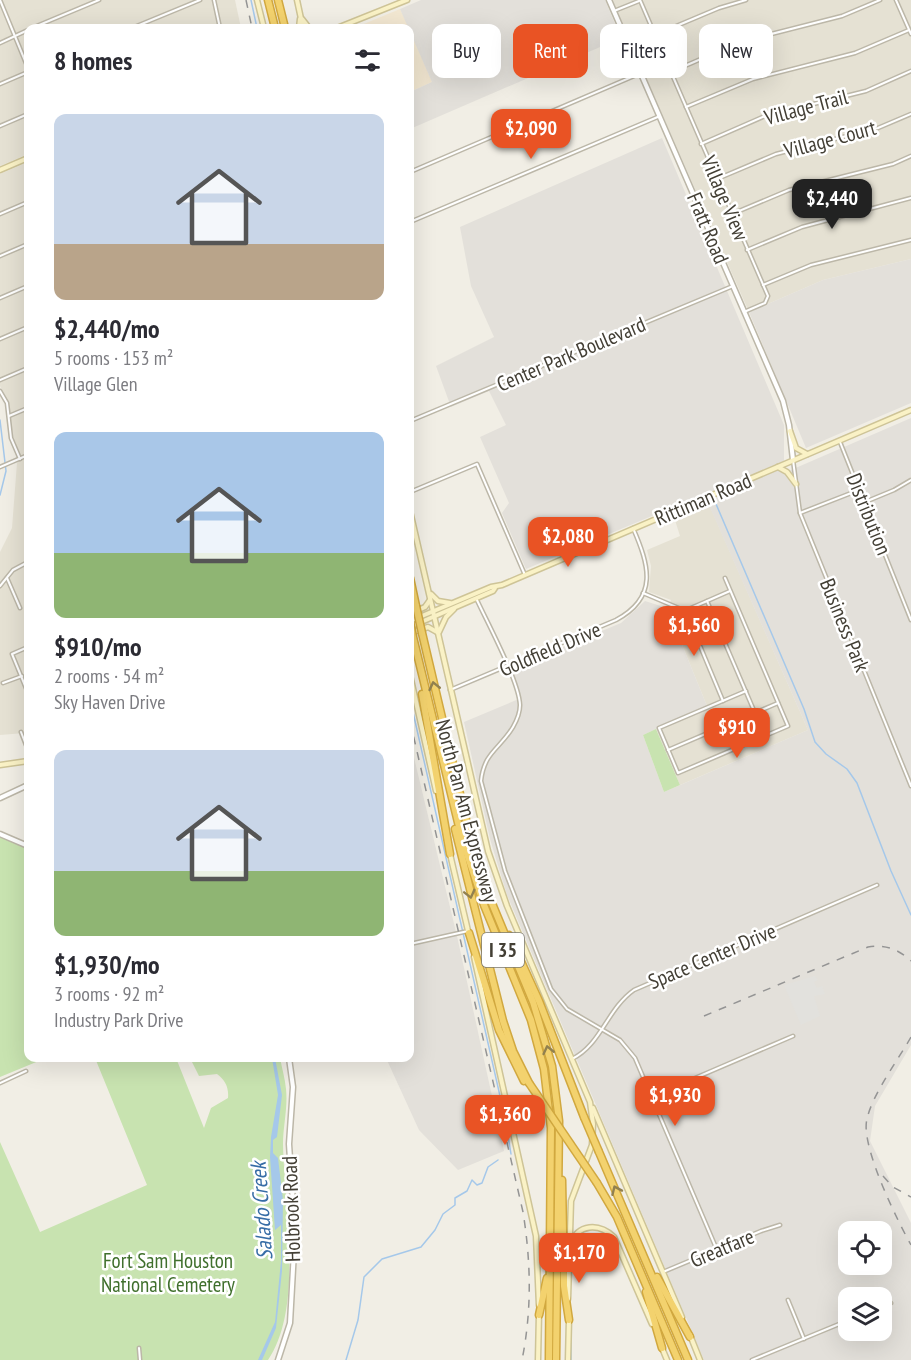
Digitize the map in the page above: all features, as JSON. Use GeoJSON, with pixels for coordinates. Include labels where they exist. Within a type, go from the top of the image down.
{"type":"FeatureCollection","features":[{"type":"Feature","properties":{"kind":"highway"},"geometry":{"type":"LineString","coordinates":[[268,0],[274,24]]}},
{"type":"Feature","properties":{"kind":"highway"},"geometry":{"type":"LineString","coordinates":[[280,0],[284,24]]}},
{"type":"Feature","properties":{"kind":"highway","name":"North Pan Am Expressway"},"geometry":{"type":"LineString","coordinates":[[414,597],[473,845],[488,894],[539,1019],[555,1086],[559,1142],[556,1360]]}},
{"type":"Feature","properties":{"kind":"highway","name":"North Pan Am Expressway"},"geometry":{"type":"LineString","coordinates":[[414,648],[457,824],[471,868],[531,1020],[544,1069],[551,1128],[549,1360]]}},
{"type":"Feature","properties":{"kind":"highway"},"geometry":{"type":"LineString","coordinates":[[414,658],[450,854]]}},
{"type":"Feature","properties":{"kind":"highway"},"geometry":{"type":"LineString","coordinates":[[436,734],[463,868],[501,1013],[513,1051],[528,1084]]}},
{"type":"Feature","properties":{"kind":"highway"},"geometry":{"type":"LineString","coordinates":[[473,845],[502,919],[539,1001],[584,1117],[688,1360]]}},
{"type":"Feature","properties":{"kind":"highway"},"geometry":{"type":"LineString","coordinates":[[465,932],[502,1038],[528,1084],[583,1162],[617,1217],[678,1360]]}},
{"type":"Feature","properties":{"kind":"highway"},"geometry":{"type":"LineString","coordinates":[[555,1086],[561,1117],[564,1286],[568,1320]]}},
{"type":"Feature","properties":{"kind":"highway"},"geometry":{"type":"LineString","coordinates":[[635,1235],[690,1337]]}},
{"type":"Feature","properties":{"kind":"highway"},"geometry":{"type":"LineString","coordinates":[[638,1263],[662,1348]]}},
{"type":"Feature","properties":{"kind":"highway"},"geometry":{"type":"LineString","coordinates":[[539,1315],[550,1269]]}},
{"type":"Feature","properties":{"kind":"main road"},"geometry":{"type":"LineString","coordinates":[[257,0],[263,24]]}},
{"type":"Feature","properties":{"kind":"main road"},"geometry":{"type":"LineString","coordinates":[[297,0],[301,24]]}},
{"type":"Feature","properties":{"kind":"main road"},"geometry":{"type":"LineString","coordinates":[[347,24],[407,0]]}},
{"type":"Feature","properties":{"kind":"main road"},"geometry":{"type":"LineString","coordinates":[[300,16],[306,24]]}},
{"type":"Feature","properties":{"kind":"main road"},"geometry":{"type":"LineString","coordinates":[[0,170],[24,160]]}},
{"type":"Feature","properties":{"kind":"main road","name":"Rittiman Road"},"geometry":{"type":"LineString","coordinates":[[456,604],[476,598],[633,528],[911,410]]}},
{"type":"Feature","properties":{"kind":"main road"},"geometry":{"type":"LineString","coordinates":[[790,431],[796,448],[808,454]]}},
{"type":"Feature","properties":{"kind":"main road"},"geometry":{"type":"LineString","coordinates":[[777,467],[787,472],[796,484]]}},
{"type":"Feature","properties":{"kind":"main road"},"geometry":{"type":"LineString","coordinates":[[414,527],[488,851],[511,916],[700,1360]]}},
{"type":"Feature","properties":{"kind":"main road","name":"Rittiman Road"},"geometry":{"type":"LineString","coordinates":[[414,625],[491,587],[495,588]]}},
{"type":"Feature","properties":{"kind":"main road"},"geometry":{"type":"LineString","coordinates":[[430,592],[438,601],[456,604],[437,634]]}},
{"type":"Feature","properties":{"kind":"main road"},"geometry":{"type":"LineString","coordinates":[[414,612],[426,608],[431,599]]}},
{"type":"Feature","properties":{"kind":"main road","name":"Rittiman Road"},"geometry":{"type":"LineString","coordinates":[[414,621],[434,614]]}},
{"type":"Feature","properties":{"kind":"main road"},"geometry":{"type":"LineString","coordinates":[[414,634],[428,627],[437,634]]}},
{"type":"Feature","properties":{"kind":"main road"},"geometry":{"type":"LineString","coordinates":[[414,693],[465,932],[536,1236],[540,1280],[538,1360]]}},
{"type":"Feature","properties":{"kind":"main road"},"geometry":{"type":"LineString","coordinates":[[0,765],[24,762]]}},
{"type":"Feature","properties":{"kind":"main road"},"geometry":{"type":"LineString","coordinates":[[568,1360],[571,1201],[592,1145],[593,1124],[590,1102]]}},
{"type":"Feature","properties":{"kind":"main road"},"geometry":{"type":"LineString","coordinates":[[569,1248],[575,1234],[588,1227],[602,1227],[614,1237],[667,1360]]}},
{"type":"Feature","properties":{"kind":"street"},"geometry":{"type":"LineString","coordinates":[[0,0],[24,58]]}},
{"type":"Feature","properties":{"kind":"street"},"geometry":{"type":"LineString","coordinates":[[42,24],[99,0]]}},
{"type":"Feature","properties":{"kind":"street"},"geometry":{"type":"LineString","coordinates":[[142,24],[200,0]]}},
{"type":"Feature","properties":{"kind":"street"},"geometry":{"type":"LineString","coordinates":[[214,0],[219,24]]}},
{"type":"Feature","properties":{"kind":"street","name":"Fratt Road"},"geometry":{"type":"LineString","coordinates":[[609,0],[620,24]]}},
{"type":"Feature","properties":{"kind":"street"},"geometry":{"type":"LineString","coordinates":[[614,11],[640,0],[655,35],[719,8],[746,0]]}},
{"type":"Feature","properties":{"kind":"street","name":"Village View"},"geometry":{"type":"LineString","coordinates":[[763,285],[671,72],[740,42],[842,16],[880,0]]}},
{"type":"Feature","properties":{"kind":"street"},"geometry":{"type":"LineString","coordinates":[[896,0],[911,34]]}},
{"type":"Feature","properties":{"kind":"street"},"geometry":{"type":"LineString","coordinates":[[686,107],[753,79],[855,53],[909,30]]}},
{"type":"Feature","properties":{"kind":"street"},"geometry":{"type":"LineString","coordinates":[[0,43],[24,32]]}},
{"type":"Feature","properties":{"kind":"street","name":"Village Trail"},"geometry":{"type":"LineString","coordinates":[[701,144],[765,116],[866,91],[911,71]]}},
{"type":"Feature","properties":{"kind":"street"},"geometry":{"type":"LineString","coordinates":[[0,84],[24,74]]}},
{"type":"Feature","properties":{"kind":"street"},"geometry":{"type":"LineString","coordinates":[[414,170],[630,78]]}},
{"type":"Feature","properties":{"kind":"street","name":"Fratt Road"},"geometry":{"type":"LineString","coordinates":[[644,78],[783,401],[790,431],[793,460]]}},
{"type":"Feature","properties":{"kind":"street","name":"Village Court"},"geometry":{"type":"LineString","coordinates":[[717,179],[776,154],[878,128],[911,114]]}},
{"type":"Feature","properties":{"kind":"street"},"geometry":{"type":"LineString","coordinates":[[0,126],[24,116]]}},
{"type":"Feature","properties":{"kind":"street"},"geometry":{"type":"LineString","coordinates":[[414,220],[660,116]]}},
{"type":"Feature","properties":{"kind":"street"},"geometry":{"type":"LineString","coordinates":[[732,214],[789,190],[892,164],[911,156]]}},
{"type":"Feature","properties":{"kind":"street"},"geometry":{"type":"LineString","coordinates":[[747,250],[802,227],[911,198]]}},
{"type":"Feature","properties":{"kind":"street"},"geometry":{"type":"LineString","coordinates":[[0,214],[24,204]]}},
{"type":"Feature","properties":{"kind":"street"},"geometry":{"type":"LineString","coordinates":[[744,312],[767,301],[763,285],[811,265],[911,240]]}},
{"type":"Feature","properties":{"kind":"street"},"geometry":{"type":"LineString","coordinates":[[0,256],[24,246]]}},
{"type":"Feature","properties":{"kind":"street","name":"Center Park Boulevard"},"geometry":{"type":"LineString","coordinates":[[414,419],[733,286]]}},
{"type":"Feature","properties":{"kind":"street"},"geometry":{"type":"LineString","coordinates":[[0,298],[24,288]]}},
{"type":"Feature","properties":{"kind":"street"},"geometry":{"type":"LineString","coordinates":[[0,339],[24,329]]}},
{"type":"Feature","properties":{"kind":"street"},"geometry":{"type":"LineString","coordinates":[[0,380],[24,370]]}},
{"type":"Feature","properties":{"kind":"street"},"geometry":{"type":"LineString","coordinates":[[0,391],[7,403],[12,442],[20,459]]}},
{"type":"Feature","properties":{"kind":"street"},"geometry":{"type":"LineString","coordinates":[[9,417],[24,410]]}},
{"type":"Feature","properties":{"kind":"street","name":"Distribution"},"geometry":{"type":"LineString","coordinates":[[839,441],[911,620]]}},
{"type":"Feature","properties":{"kind":"street"},"geometry":{"type":"LineString","coordinates":[[1,466],[24,457]]}},
{"type":"Feature","properties":{"kind":"street","name":"Business Park"},"geometry":{"type":"LineString","coordinates":[[793,460],[800,513],[911,786]]}},
{"type":"Feature","properties":{"kind":"street"},"geometry":{"type":"LineString","coordinates":[[414,490],[477,464],[525,575]]}},
{"type":"Feature","properties":{"kind":"street"},"geometry":{"type":"LineString","coordinates":[[864,502],[894,490],[911,480]]}},
{"type":"Feature","properties":{"kind":"street"},"geometry":{"type":"LineString","coordinates":[[800,513],[860,490]]}},
{"type":"Feature","properties":{"kind":"street"},"geometry":{"type":"LineString","coordinates":[[633,528],[647,563],[647,580],[643,593],[688,612]]}},
{"type":"Feature","properties":{"kind":"street"},"geometry":{"type":"LineString","coordinates":[[0,586],[15,568],[24,564]]}},
{"type":"Feature","properties":{"kind":"street"},"geometry":{"type":"LineString","coordinates":[[7,577],[20,608]]}},
{"type":"Feature","properties":{"kind":"street"},"geometry":{"type":"LineString","coordinates":[[725,578],[788,726],[678,773],[659,728],[746,692]]}},
{"type":"Feature","properties":{"kind":"street"},"geometry":{"type":"LineString","coordinates":[[688,612],[691,608],[730,591]]}},
{"type":"Feature","properties":{"kind":"street","name":"Goldfield Drive"},"geometry":{"type":"LineString","coordinates":[[450,690],[622,617],[636,606],[643,593]]}},
{"type":"Feature","properties":{"kind":"street"},"geometry":{"type":"LineString","coordinates":[[476,598],[518,694],[519,715],[512,729],[490,753],[483,766],[481,781],[505,871],[551,989],[567,1009],[620,1040],[632,1053],[717,1251]]}},
{"type":"Feature","properties":{"kind":"street"},"geometry":{"type":"LineString","coordinates":[[707,601],[755,713]]}},
{"type":"Feature","properties":{"kind":"street"},"geometry":{"type":"LineString","coordinates":[[688,612],[723,701]]}},
{"type":"Feature","properties":{"kind":"street"},"geometry":{"type":"LineString","coordinates":[[694,632],[716,623]]}},
{"type":"Feature","properties":{"kind":"street"},"geometry":{"type":"LineString","coordinates":[[24,649],[12,654],[24,681]]}},
{"type":"Feature","properties":{"kind":"street"},"geometry":{"type":"LineString","coordinates":[[3,683],[22,676]]}},
{"type":"Feature","properties":{"kind":"street"},"geometry":{"type":"LineString","coordinates":[[668,750],[778,703]]}},
{"type":"Feature","properties":{"kind":"street"},"geometry":{"type":"LineString","coordinates":[[21,732],[24,740]]}},
{"type":"Feature","properties":{"kind":"street"},"geometry":{"type":"LineString","coordinates":[[0,798],[24,787]]}},
{"type":"Feature","properties":{"kind":"street"},"geometry":{"type":"LineString","coordinates":[[0,834],[24,844]]}},
{"type":"Feature","properties":{"kind":"street","name":"Space Center Drive"},"geometry":{"type":"LineString","coordinates":[[572,1059],[587,1049],[615,1007],[627,995],[642,986],[877,885]]}},
{"type":"Feature","properties":{"kind":"street"},"geometry":{"type":"LineString","coordinates":[[414,943],[465,932]]}},
{"type":"Feature","properties":{"kind":"street"},"geometry":{"type":"LineString","coordinates":[[651,1097],[793,1036]]}},
{"type":"Feature","properties":{"kind":"street","name":"Holbrook Road"},"geometry":{"type":"LineString","coordinates":[[278,1360],[290,1323],[295,1233],[289,1144],[293,1087],[290,1062]]}},
{"type":"Feature","properties":{"kind":"street"},"geometry":{"type":"LineString","coordinates":[[0,1083],[26,1071]]}},
{"type":"Feature","properties":{"kind":"street","name":"Greatfare"},"geometry":{"type":"LineString","coordinates":[[663,1272],[780,1225]]}},
{"type":"Feature","properties":{"kind":"street"},"geometry":{"type":"LineString","coordinates":[[788,1300],[804,1339]]}},
{"type":"Feature","properties":{"kind":"street"},"geometry":{"type":"LineString","coordinates":[[752,1360],[838,1325]]}},
{"type":"Feature","properties":{"kind":"street"},"geometry":{"type":"LineString","coordinates":[[139,1348],[140,1360]]}},
{"type":"Feature","properties":{"kind":"shaded area"},"geometry":{"type":"Polygon","coordinates":[[[0,0],[235,0],[240,24],[24,24],[24,156],[0,166],[0,0]]]}},
{"type":"Feature","properties":{"kind":"shaded area"},"geometry":{"type":"Polygon","coordinates":[[[421,0],[605,0],[615,24],[600,24],[600,47],[588,52],[588,24],[513,24],[513,78],[528,78],[414,127],[414,90],[432,82],[414,41],[414,24],[407,24],[400,9],[421,0]]]}},
{"type":"Feature","properties":{"kind":"shaded area"},"geometry":{"type":"Polygon","coordinates":[[[612,0],[911,0],[911,259],[823,280],[749,312],[646,78],[687,78],[687,24],[623,24],[612,0]]]}},
{"type":"Feature","properties":{"kind":"shaded area"},"geometry":{"type":"Polygon","coordinates":[[[400,9],[407,24],[364,24],[400,9]]]}},
{"type":"Feature","properties":{"kind":"shaded area"},"geometry":{"type":"Polygon","coordinates":[[[414,39],[432,82],[414,90],[414,39]]]}},
{"type":"Feature","properties":{"kind":"shaded area"},"geometry":{"type":"Polygon","coordinates":[[[662,138],[784,425],[784,473],[911,418],[911,1045],[875,1106],[870,1141],[911,1223],[911,1360],[704,1360],[507,895],[490,839],[464,722],[521,698],[510,669],[621,623],[645,601],[667,608],[707,706],[643,735],[664,792],[808,730],[704,494],[526,569],[502,513],[509,503],[480,437],[506,425],[489,391],[451,407],[436,366],[494,337],[471,286],[460,227],[662,138]]]}},
{"type":"Feature","properties":{"kind":"shaded area"},"geometry":{"type":"Polygon","coordinates":[[[24,164],[24,733],[0,735],[0,552],[12,528],[17,463],[20,454],[13,437],[8,403],[0,386],[0,174],[24,164]]]}},
{"type":"Feature","properties":{"kind":"shaded area"},"geometry":{"type":"Polygon","coordinates":[[[911,259],[911,403],[806,448],[749,312],[823,280],[911,259]]]}},
{"type":"Feature","properties":{"kind":"shaded area"},"geometry":{"type":"Polygon","coordinates":[[[708,502],[808,730],[680,785],[656,729],[707,706],[667,608],[671,600],[649,592],[651,566],[647,550],[680,536],[674,517],[708,502]]]}},
{"type":"Feature","properties":{"kind":"shaded area"},"geometry":{"type":"Polygon","coordinates":[[[414,758],[457,936],[504,1151],[458,1170],[419,1130],[388,1062],[414,1062],[414,758]]]}},
{"type":"Feature","properties":{"kind":"shaded area"},"geometry":{"type":"Polygon","coordinates":[[[815,976],[818,980],[814,982],[817,988],[822,986],[825,994],[814,996],[820,1016],[801,1025],[784,985],[815,976]]]}},
{"type":"Feature","properties":{"kind":"green space"},"geometry":{"type":"Polygon","coordinates":[[[656,729],[680,785],[664,792],[643,735],[656,729]]]}},
{"type":"Feature","properties":{"kind":"green space"},"geometry":{"type":"Polygon","coordinates":[[[0,836],[24,846],[24,1062],[36,1062],[0,1077],[0,836]]]}},
{"type":"Feature","properties":{"kind":"green space","name":"Fort Sam Houston National Cemetery"},"geometry":{"type":"Polygon","coordinates":[[[97,1062],[178,1062],[204,1128],[211,1108],[228,1098],[228,1090],[224,1081],[217,1074],[199,1076],[192,1062],[281,1062],[286,1096],[283,1144],[289,1284],[286,1312],[279,1338],[268,1360],[0,1360],[0,1142],[40,1232],[147,1185],[97,1062]]]}},
{"type":"Feature","properties":{"kind":"water"},"geometry":{"type":"Polygon","coordinates":[[[273,1062],[276,1062],[282,1095],[277,1137],[273,1140],[273,1153],[278,1158],[283,1200],[282,1271],[276,1328],[262,1360],[258,1360],[275,1322],[281,1261],[281,1225],[275,1230],[270,1157],[278,1095],[273,1062]]]}},
{"type":"Feature","properties":{"kind":"waterway"},"geometry":{"type":"LineString","coordinates":[[251,0],[256,24]]}},
{"type":"Feature","properties":{"kind":"waterway"},"geometry":{"type":"LineString","coordinates":[[0,420],[6,471],[0,495]]}},
{"type":"Feature","properties":{"kind":"waterway"},"geometry":{"type":"LineString","coordinates":[[716,504],[804,709],[815,742],[826,754],[847,769],[857,783],[891,871],[911,915]]}},
{"type":"Feature","properties":{"kind":"waterway"},"geometry":{"type":"LineString","coordinates":[[414,717],[505,1118],[511,1154]]}},
{"type":"Feature","properties":{"kind":"waterway"},"geometry":{"type":"LineString","coordinates":[[346,1360],[358,1320],[364,1277],[382,1259],[421,1247],[435,1230],[443,1214],[455,1205],[455,1198],[467,1191],[472,1180],[477,1185],[482,1183],[488,1167],[498,1160]]}},
{"type":"Feature","properties":{"kind":"waterway"},"geometry":{"type":"LineString","coordinates":[[571,1324],[571,1360]]}},
{"type":"Feature","properties":{"kind":"railway"},"geometry":{"type":"LineString","coordinates":[[246,0],[251,24]]}},
{"type":"Feature","properties":{"kind":"railway"},"geometry":{"type":"LineString","coordinates":[[414,738],[523,1212],[528,1249],[529,1286],[528,1323],[522,1360]]}},
{"type":"Feature","properties":{"kind":"railway"},"geometry":{"type":"LineString","coordinates":[[704,1016],[868,947],[891,948],[911,961]]}},
{"type":"Feature","properties":{"kind":"railway"},"geometry":{"type":"LineString","coordinates":[[911,1037],[874,1099],[867,1119],[866,1131],[881,1182],[911,1245]]}},
{"type":"Feature","properties":{"kind":"railway"},"geometry":{"type":"LineString","coordinates":[[883,1176],[893,1187],[911,1197]]}},
{"type":"Feature","properties":{"kind":"water label","name":"Salado Creek"},"geometry":{"type":"Point","coordinates":[261,1211]}}]}
